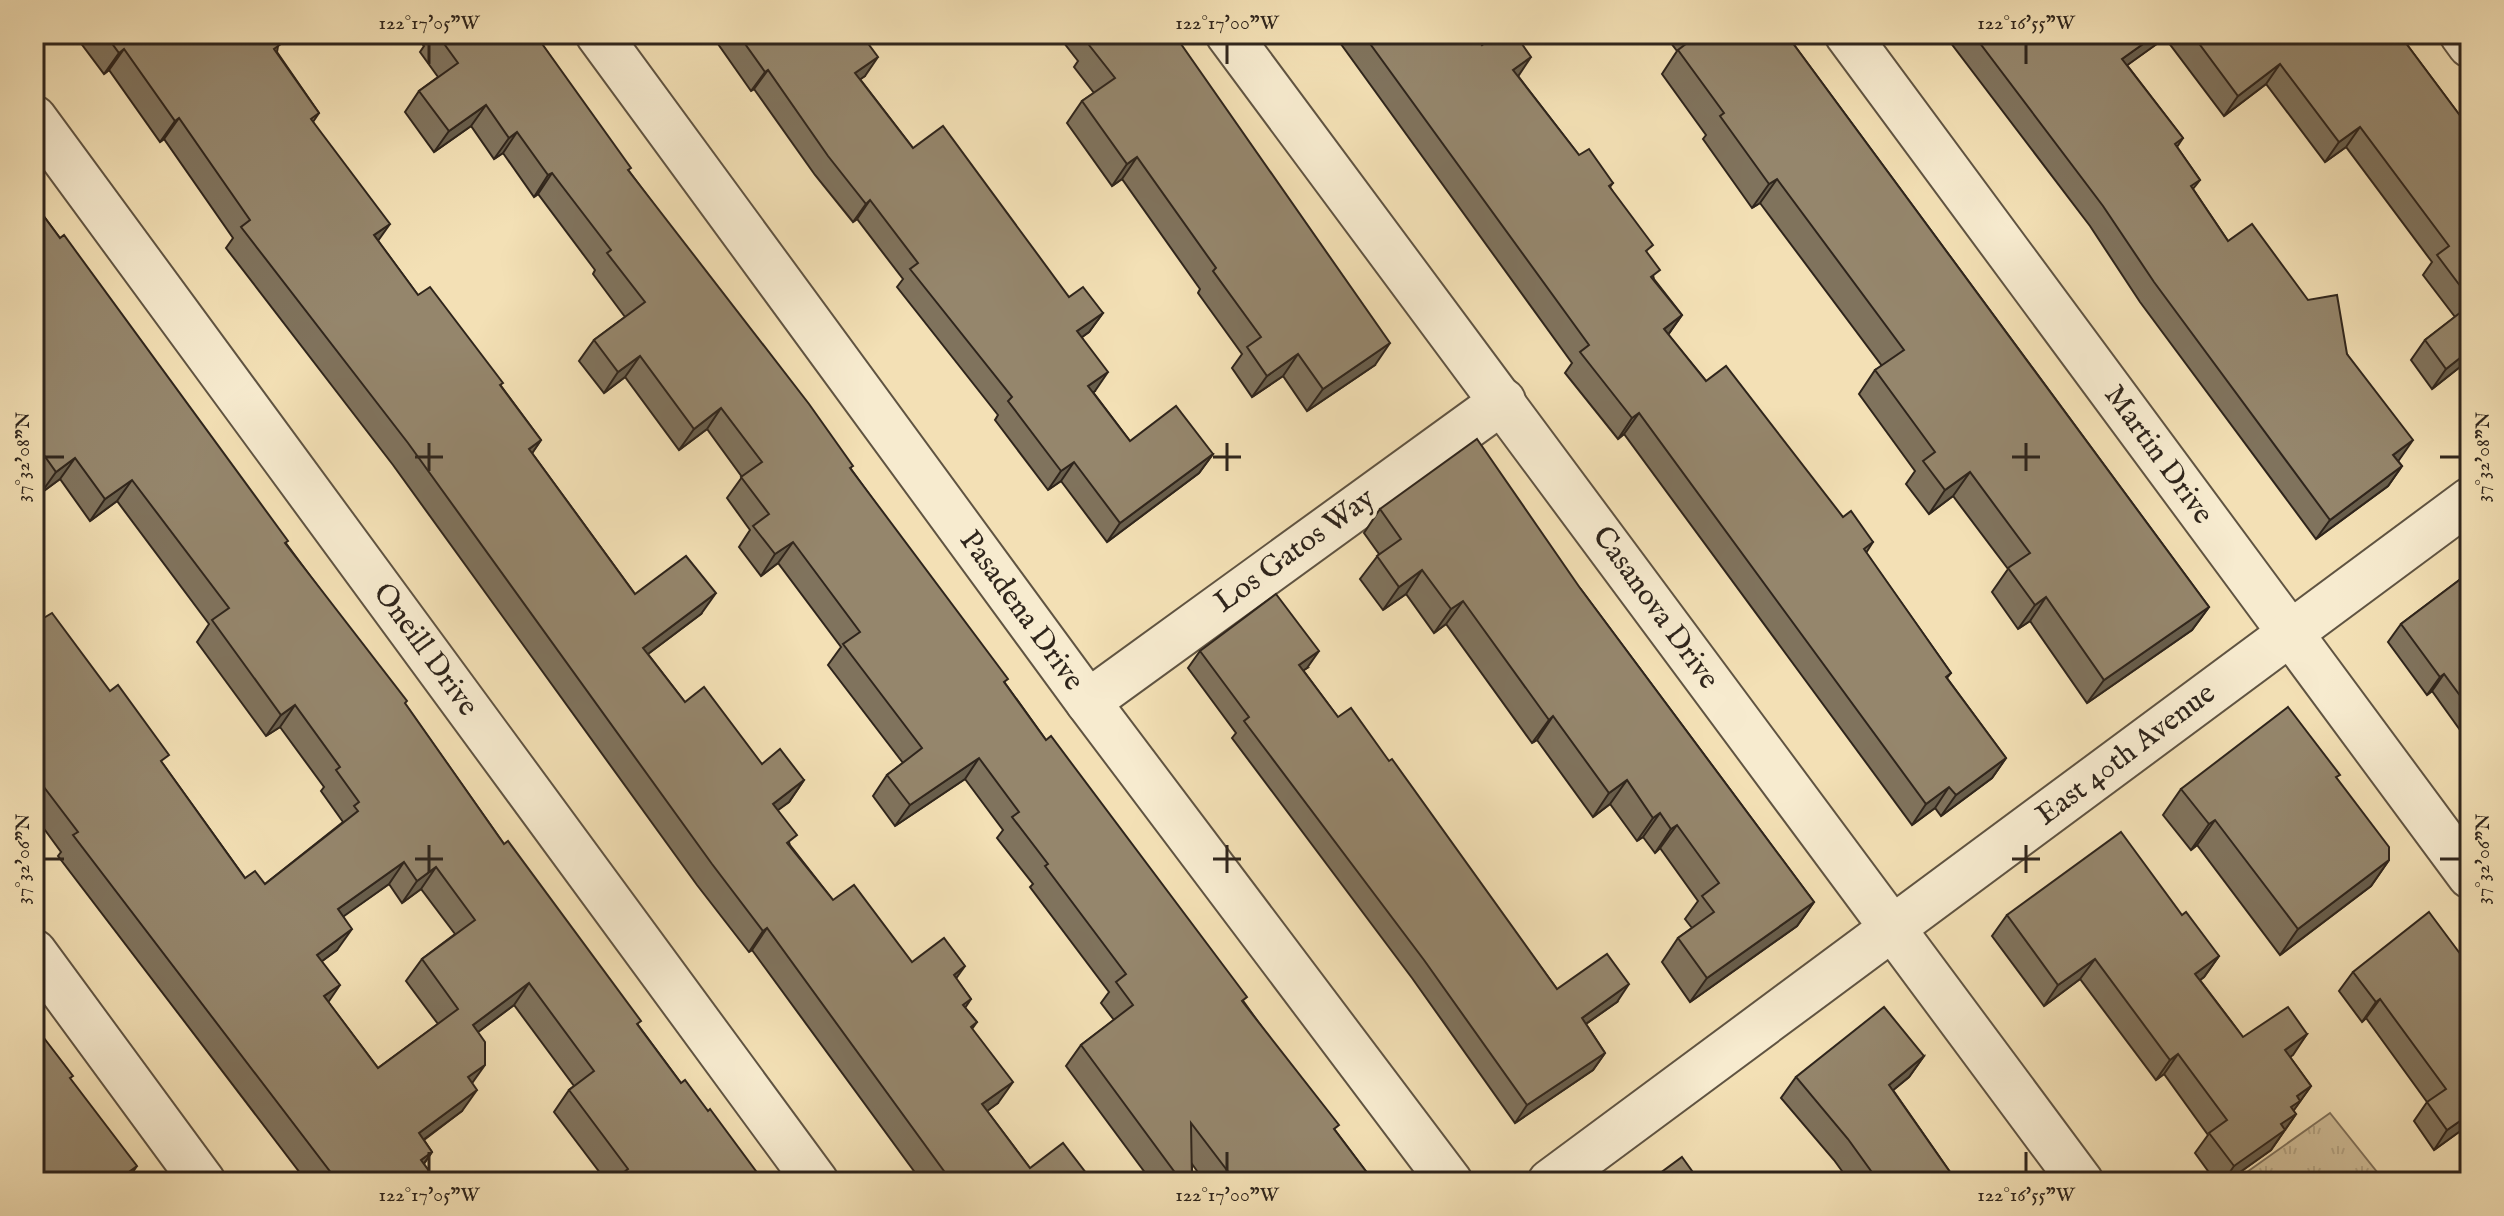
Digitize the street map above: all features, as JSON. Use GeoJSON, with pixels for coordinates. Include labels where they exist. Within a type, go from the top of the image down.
{"type":"FeatureCollection","features":[{"type":"Feature","properties":{"kind":"street","name":"Pasadena Drive"},"geometry":{"type":"LineString","coordinates":[[598,34],[1088,702],[1450,1182]]}},
{"type":"Feature","properties":{"kind":"street","name":"Casanova Drive"},"geometry":{"type":"LineString","coordinates":[[1228,34],[2081,1182]]}},
{"type":"Feature","properties":{"kind":"street","name":"Martin Drive"},"geometry":{"type":"LineString","coordinates":[[1847,34],[2470,876]]}},
{"type":"Feature","properties":{"kind":"street"},"geometry":{"type":"LineString","coordinates":[[2462,34],[2470,45]]}},
{"type":"Feature","properties":{"kind":"street","name":"Oneill Drive"},"geometry":{"type":"LineString","coordinates":[[34,118],[816,1182]]}},
{"type":"Feature","properties":{"kind":"street","name":"Los Gatos Way"},"geometry":{"type":"LineString","coordinates":[[1088,702],[1503,401]]}},
{"type":"Feature","properties":{"kind":"street","name":"East 40th Avenue"},"geometry":{"type":"LineString","coordinates":[[1550,1182],[2470,500]]}},
{"type":"Feature","properties":{"kind":"street"},"geometry":{"type":"LineString","coordinates":[[34,952],[203,1182]]}},
{"type":"Feature","properties":{"kind":"green space"},"geometry":{"type":"Polygon","coordinates":[[[2330,1113],[2385,1182],[2233,1182],[2330,1113]]]}},
{"type":"Feature","properties":{"kind":"building"},"geometry":{"type":"Polygon","coordinates":[[[105,34],[280,34],[285,41],[274,49],[319,113],[311,119],[390,224],[374,235],[418,295],[430,287],[503,383],[500,385],[541,440],[529,449],[635,594],[686,556],[716,593],[643,648],[685,702],[704,687],[762,764],[780,749],[804,780],[773,804],[797,835],[787,843],[833,900],[854,885],[912,962],[944,938],[965,966],[954,975],[971,999],[963,1005],[977,1022],[971,1027],[1013,1082],[982,1104],[1030,1168],[1063,1143],[1093,1182],[952,1182],[767,928],[763,931],[712,864],[408,443],[241,227],[250,220],[179,118],[175,121],[124,49],[119,53],[105,34]]]}},
{"type":"Feature","properties":{"kind":"building"},"geometry":{"type":"Polygon","coordinates":[[[437,34],[535,34],[631,168],[628,170],[809,404],[853,466],[850,468],[1008,679],[1004,682],[1046,740],[1051,736],[1247,997],[1242,1001],[1339,1125],[1334,1129],[1374,1182],[1236,1182],[1191,1123],[1192,1182],[1182,1182],[1081,1045],[1133,1005],[1116,982],[1126,974],[1045,866],[1048,864],[1012,817],[1019,812],[979,758],[910,805],[887,775],[922,748],[843,644],[860,632],[793,542],[775,554],[753,526],[769,514],[741,477],[762,462],[721,408],[694,429],[640,356],[618,372],[594,340],[645,302],[607,253],[611,250],[552,173],[548,175],[517,132],[509,138],[486,105],[449,131],[419,91],[458,63],[437,34]]]}},
{"type":"Feature","properties":{"kind":"building"},"geometry":{"type":"Polygon","coordinates":[[[738,34],[861,34],[878,57],[855,73],[913,148],[943,126],[1069,297],[1083,287],[1103,313],[1077,331],[1108,372],[1088,386],[1130,441],[1176,406],[1213,454],[1120,523],[1074,462],[1061,471],[1008,401],[1012,397],[910,269],[918,263],[870,200],[866,204],[828,156],[768,70],[765,72],[738,34]]]}},
{"type":"Feature","properties":{"kind":"building"},"geometry":{"type":"Polygon","coordinates":[[[1089,34],[1174,34],[1390,343],[1323,389],[1298,354],[1267,376],[1247,347],[1261,337],[1213,271],[1216,268],[1137,157],[1127,164],[1082,101],[1115,78],[1089,45],[1094,41],[1089,34]]]}},
{"type":"Feature","properties":{"kind":"building"},"geometry":{"type":"Polygon","coordinates":[[[1363,34],[1474,34],[1482,45],[1498,34],[1515,34],[1531,57],[1513,70],[1579,155],[1589,149],[1613,183],[1609,186],[1653,245],[1646,251],[1660,270],[1651,277],[1682,315],[1664,329],[1706,381],[1726,366],[1843,517],[1851,511],[1873,542],[1864,549],[1951,673],[1946,677],[2006,758],[1956,795],[1949,787],[1926,804],[1639,413],[1632,418],[1580,352],[1589,345],[1363,34]]]}},
{"type":"Feature","properties":{"kind":"building"},"geometry":{"type":"Polygon","coordinates":[[[1699,34],[1786,34],[2209,607],[2104,680],[2046,597],[2035,605],[2008,568],[2030,553],[1970,472],[1945,490],[1923,461],[1935,452],[1875,370],[1904,350],[1777,179],[1769,184],[1720,116],[1724,113],[1678,50],[1699,34]]]}},
{"type":"Feature","properties":{"kind":"building"},"geometry":{"type":"Polygon","coordinates":[[[1973,34],[2157,34],[2122,59],[2183,138],[2175,144],[2200,180],[2191,186],[2228,241],[2252,224],[2308,300],[2337,295],[2347,354],[2413,440],[2393,455],[2402,466],[2330,520],[2154,282],[2103,206],[1973,34]]]}},
{"type":"Feature","properties":{"kind":"building"},"geometry":{"type":"Polygon","coordinates":[[[2192,34],[2399,34],[2470,129],[2470,299],[2437,255],[2449,246],[2360,127],[2339,142],[2280,64],[2238,96],[2192,34]]]}},
{"type":"Feature","properties":{"kind":"building"},"geometry":{"type":"Polygon","coordinates":[[[34,203],[60,238],[64,235],[288,541],[285,543],[407,701],[405,703],[504,844],[508,841],[641,1021],[637,1024],[681,1083],[685,1080],[708,1111],[710,1109],[764,1182],[611,1182],[628,1169],[569,1090],[594,1071],[529,983],[473,1025],[485,1042],[485,1065],[468,1077],[477,1090],[419,1133],[432,1152],[421,1160],[437,1182],[332,1180],[335,1178],[73,835],[78,832],[34,774],[34,608],[42,619],[52,613],[110,691],[118,685],[169,755],[161,761],[245,878],[255,871],[265,884],[358,811],[354,806],[359,802],[336,770],[340,767],[295,705],[281,715],[212,620],[229,608],[132,480],[105,499],[75,458],[56,472],[34,441],[34,203]],[[404,862],[338,909],[352,929],[317,955],[340,985],[324,996],[378,1068],[458,1009],[422,959],[475,920],[436,867],[417,881],[404,862]]]}},
{"type":"Feature","properties":{"kind":"building"},"geometry":{"type":"Polygon","coordinates":[[[2470,305],[2470,350],[2446,369],[2425,340],[2470,305]]]}},
{"type":"Feature","properties":{"kind":"building"},"geometry":{"type":"Polygon","coordinates":[[[1477,439],[1580,588],[1814,902],[1707,978],[1678,938],[1714,912],[1702,896],[1719,883],[1677,825],[1671,829],[1660,813],[1653,818],[1627,780],[1609,793],[1553,716],[1549,720],[1463,601],[1451,609],[1422,570],[1399,587],[1377,556],[1401,539],[1380,509],[1477,439]]]}},
{"type":"Feature","properties":{"kind":"building"},"geometry":{"type":"Polygon","coordinates":[[[2470,572],[2470,709],[2444,674],[2440,677],[2401,624],[2470,572]]]}},
{"type":"Feature","properties":{"kind":"building"},"geometry":{"type":"Polygon","coordinates":[[[1276,594],[1319,651],[1299,665],[1338,717],[1351,708],[1389,761],[1392,759],[1557,989],[1607,954],[1629,984],[1582,1018],[1605,1053],[1527,1105],[1424,960],[1244,721],[1249,717],[1200,651],[1276,594]]]}},
{"type":"Feature","properties":{"kind":"building"},"geometry":{"type":"Polygon","coordinates":[[[2288,707],[2389,847],[2389,860],[2298,929],[2215,820],[2209,824],[2181,789],[2288,707]]]}},
{"type":"Feature","properties":{"kind":"building"},"geometry":{"type":"Polygon","coordinates":[[[2121,832],[2182,915],[2186,912],[2219,956],[2195,974],[2243,1037],[2288,1007],[2307,1034],[2285,1050],[2311,1086],[2297,1096],[2300,1101],[2291,1107],[2296,1114],[2281,1124],[2285,1130],[2234,1166],[2209,1133],[2227,1120],[2178,1054],[2170,1060],[2095,959],[2058,985],[2007,915],[2121,832]]]}},
{"type":"Feature","properties":{"kind":"building"},"geometry":{"type":"Polygon","coordinates":[[[2429,912],[2470,967],[2470,1114],[2447,1130],[2427,1102],[2446,1089],[2380,999],[2376,1002],[2353,972],[2429,912]]]}},
{"type":"Feature","properties":{"kind":"building"},"geometry":{"type":"Polygon","coordinates":[[[1884,1007],[1924,1056],[1889,1085],[1957,1182],[1879,1182],[1796,1077],[1884,1007]]]}},
{"type":"Feature","properties":{"kind":"building"},"geometry":{"type":"Polygon","coordinates":[[[34,1025],[137,1166],[115,1182],[34,1182],[34,1025]]]}},
{"type":"Feature","properties":{"kind":"building"},"geometry":{"type":"Polygon","coordinates":[[[1682,1157],[1700,1182],[1648,1182],[1682,1157]]]}}]}
